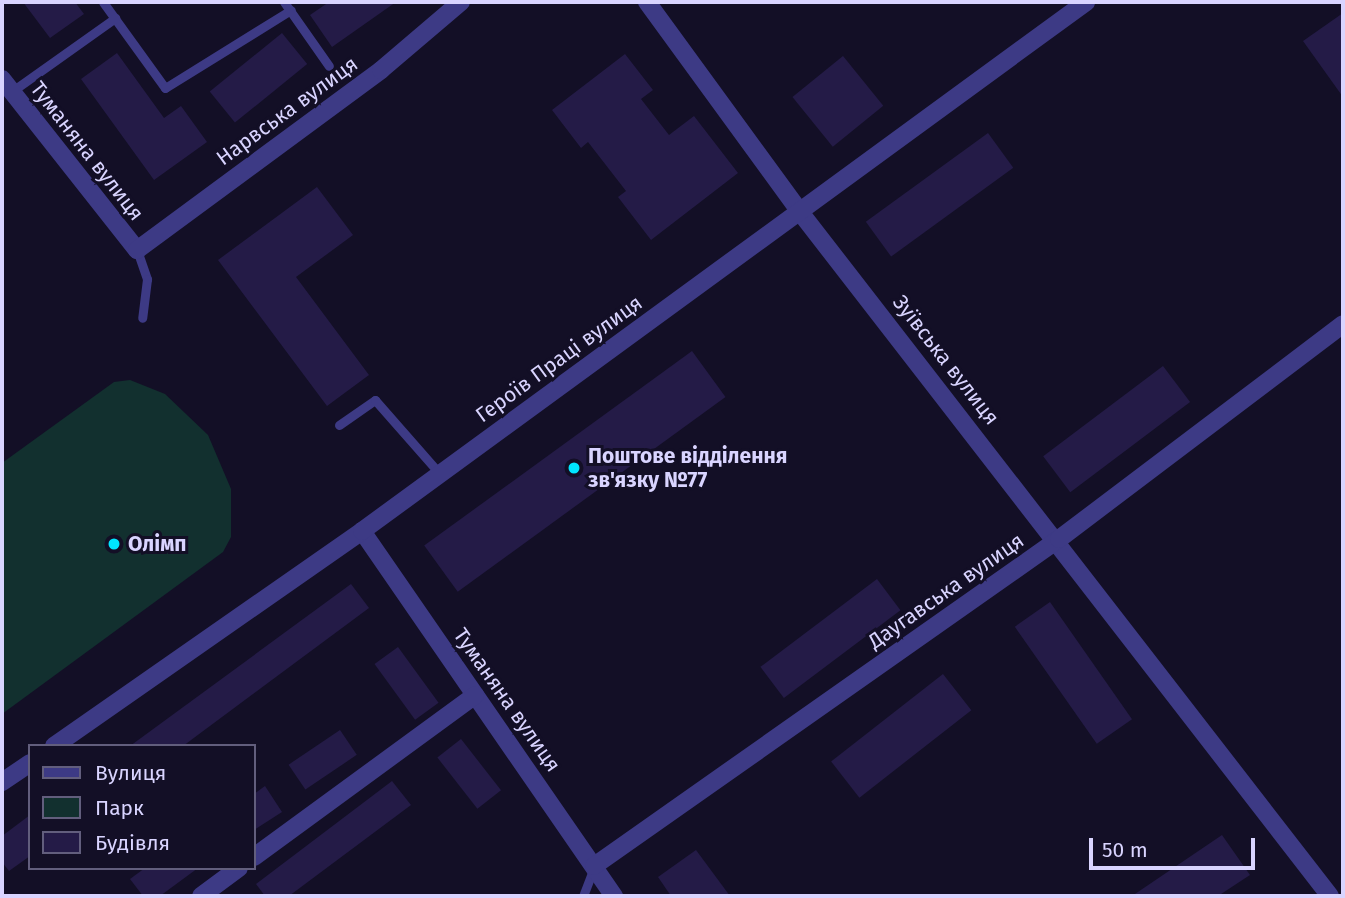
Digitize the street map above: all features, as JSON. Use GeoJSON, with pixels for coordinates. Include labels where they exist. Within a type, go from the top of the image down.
{"type":"FeatureCollection","features":[{"type":"Feature","properties":{"kind":"street","name":"Нарвська вулиця"},"geometry":{"type":"LineString","coordinates":[[136,250],[381,69],[461,2]]}},
{"type":"Feature","properties":{"kind":"street","name":"Зуївська вулиця"},"geometry":{"type":"LineString","coordinates":[[647,2],[800,212],[1059,540],[1330,896]]}},
{"type":"Feature","properties":{"kind":"street","name":"Героїв Праці вулиця"},"geometry":{"type":"LineString","coordinates":[[57,744],[362,531],[1086,2]]}},
{"type":"Feature","properties":{"kind":"street","name":"Туманяна вулиця"},"geometry":{"type":"LineString","coordinates":[[6,85],[136,250]]}},
{"type":"Feature","properties":{"kind":"street","name":"Даугавська вулиця"},"geometry":{"type":"LineString","coordinates":[[594,866],[1059,540],[1343,324]]}},
{"type":"Feature","properties":{"kind":"street","name":"Туманяна вулиця"},"geometry":{"type":"LineString","coordinates":[[362,531],[614,896]]}},
{"type":"Feature","properties":{"kind":"street"},"geometry":{"type":"LineString","coordinates":[[256,856],[475,695]]}},
{"type":"Feature","properties":{"kind":"street"},"geometry":{"type":"LineString","coordinates":[[2,782],[28,764]]}},
{"type":"Feature","properties":{"kind":"street"},"geometry":{"type":"LineString","coordinates":[[201,896],[236,870]]}},
{"type":"Feature","properties":{"kind":"lane"},"geometry":{"type":"LineString","coordinates":[[284,2],[329,66]]}},
{"type":"Feature","properties":{"kind":"lane"},"geometry":{"type":"LineString","coordinates":[[107,3],[165,88],[291,10]]}},
{"type":"Feature","properties":{"kind":"lane"},"geometry":{"type":"LineString","coordinates":[[6,85],[115,18]]}},
{"type":"Feature","properties":{"kind":"lane"},"geometry":{"type":"LineString","coordinates":[[136,250],[147,279],[142,318]]}},
{"type":"Feature","properties":{"kind":"lane"},"geometry":{"type":"LineString","coordinates":[[339,425],[375,400],[440,474]]}},
{"type":"Feature","properties":{"kind":"lane"},"geometry":{"type":"LineString","coordinates":[[583,896],[594,866]]}},
{"type":"Feature","properties":{"kind":"green space","name":"Олімп"},"geometry":{"type":"Polygon","coordinates":[[[130,380],[165,394],[208,435],[231,489],[231,537],[223,552],[2,714],[2,463],[114,382],[130,380]]]}},
{"type":"Feature","properties":{"kind":"building"},"geometry":{"type":"Polygon","coordinates":[[[23,2],[75,2],[84,14],[50,38],[23,2]]]}},
{"type":"Feature","properties":{"kind":"building"},"geometry":{"type":"Polygon","coordinates":[[[329,2],[396,2],[332,47],[310,15],[329,2]]]}},
{"type":"Feature","properties":{"kind":"building"},"geometry":{"type":"Polygon","coordinates":[[[1343,13],[1343,97],[1303,41],[1343,13]]]}},
{"type":"Feature","properties":{"kind":"building"},"geometry":{"type":"Polygon","coordinates":[[[282,33],[307,64],[235,123],[210,92],[282,33]]]}},
{"type":"Feature","properties":{"kind":"building"},"geometry":{"type":"Polygon","coordinates":[[[117,53],[164,118],[181,106],[207,142],[154,180],[81,79],[117,53]]]}},
{"type":"Feature","properties":{"kind":"building"},"geometry":{"type":"Polygon","coordinates":[[[625,54],[653,90],[641,99],[669,135],[694,116],[738,173],[651,240],[618,197],[626,191],[588,142],[581,148],[552,110],[625,54]]]}},
{"type":"Feature","properties":{"kind":"building"},"geometry":{"type":"Polygon","coordinates":[[[843,56],[883,106],[833,147],[792,97],[843,56]]]}},
{"type":"Feature","properties":{"kind":"building"},"geometry":{"type":"Polygon","coordinates":[[[988,133],[1013,168],[891,257],[866,222],[988,133]]]}},
{"type":"Feature","properties":{"kind":"building"},"geometry":{"type":"Polygon","coordinates":[[[317,187],[353,235],[296,277],[369,375],[327,406],[218,260],[317,187]]]}},
{"type":"Feature","properties":{"kind":"building"},"geometry":{"type":"Polygon","coordinates":[[[692,351],[726,397],[458,592],[424,546],[692,351]]]}},
{"type":"Feature","properties":{"kind":"building"},"geometry":{"type":"Polygon","coordinates":[[[1163,366],[1190,402],[1070,492],[1043,456],[1163,366]]]}},
{"type":"Feature","properties":{"kind":"building"},"geometry":{"type":"Polygon","coordinates":[[[877,579],[900,610],[784,698],[760,667],[877,579]]]}},
{"type":"Feature","properties":{"kind":"building"},"geometry":{"type":"Polygon","coordinates":[[[351,584],[369,608],[186,744],[133,744],[351,584]]]}},
{"type":"Feature","properties":{"kind":"building"},"geometry":{"type":"Polygon","coordinates":[[[1050,602],[1132,719],[1097,744],[1015,627],[1050,602]]]}},
{"type":"Feature","properties":{"kind":"building"},"geometry":{"type":"Polygon","coordinates":[[[398,647],[439,703],[415,720],[375,664],[398,647]]]}},
{"type":"Feature","properties":{"kind":"building"},"geometry":{"type":"Polygon","coordinates":[[[943,674],[971,710],[859,798],[831,761],[943,674]]]}},
{"type":"Feature","properties":{"kind":"building"},"geometry":{"type":"Polygon","coordinates":[[[340,730],[357,755],[305,790],[289,765],[340,730]]]}},
{"type":"Feature","properties":{"kind":"building"},"geometry":{"type":"Polygon","coordinates":[[[461,739],[501,790],[477,809],[437,757],[461,739]]]}},
{"type":"Feature","properties":{"kind":"building"},"geometry":{"type":"Polygon","coordinates":[[[392,781],[411,805],[289,896],[265,896],[256,884],[392,781]]]}},
{"type":"Feature","properties":{"kind":"building"},"geometry":{"type":"Polygon","coordinates":[[[265,786],[282,812],[256,829],[256,793],[265,786]]]}},
{"type":"Feature","properties":{"kind":"building"},"geometry":{"type":"Polygon","coordinates":[[[28,816],[28,857],[9,871],[2,862],[2,836],[28,816]]]}},
{"type":"Feature","properties":{"kind":"building"},"geometry":{"type":"Polygon","coordinates":[[[1222,835],[1250,875],[1218,896],[1132,896],[1222,835]]]}},
{"type":"Feature","properties":{"kind":"building"},"geometry":{"type":"Polygon","coordinates":[[[696,850],[730,896],[671,896],[658,877],[696,850]]]}},
{"type":"Feature","properties":{"kind":"building"},"geometry":{"type":"Polygon","coordinates":[[[142,870],[195,870],[160,896],[143,896],[130,879],[142,870]]]}},
{"type":"Feature","properties":{"kind":"place","name":"Поштове відділення зв'язку №77"},"geometry":{"type":"Point","coordinates":[574,468]}},
{"type":"Feature","properties":{"kind":"place","name":"Олімп"},"geometry":{"type":"Point","coordinates":[114,544]}}]}
